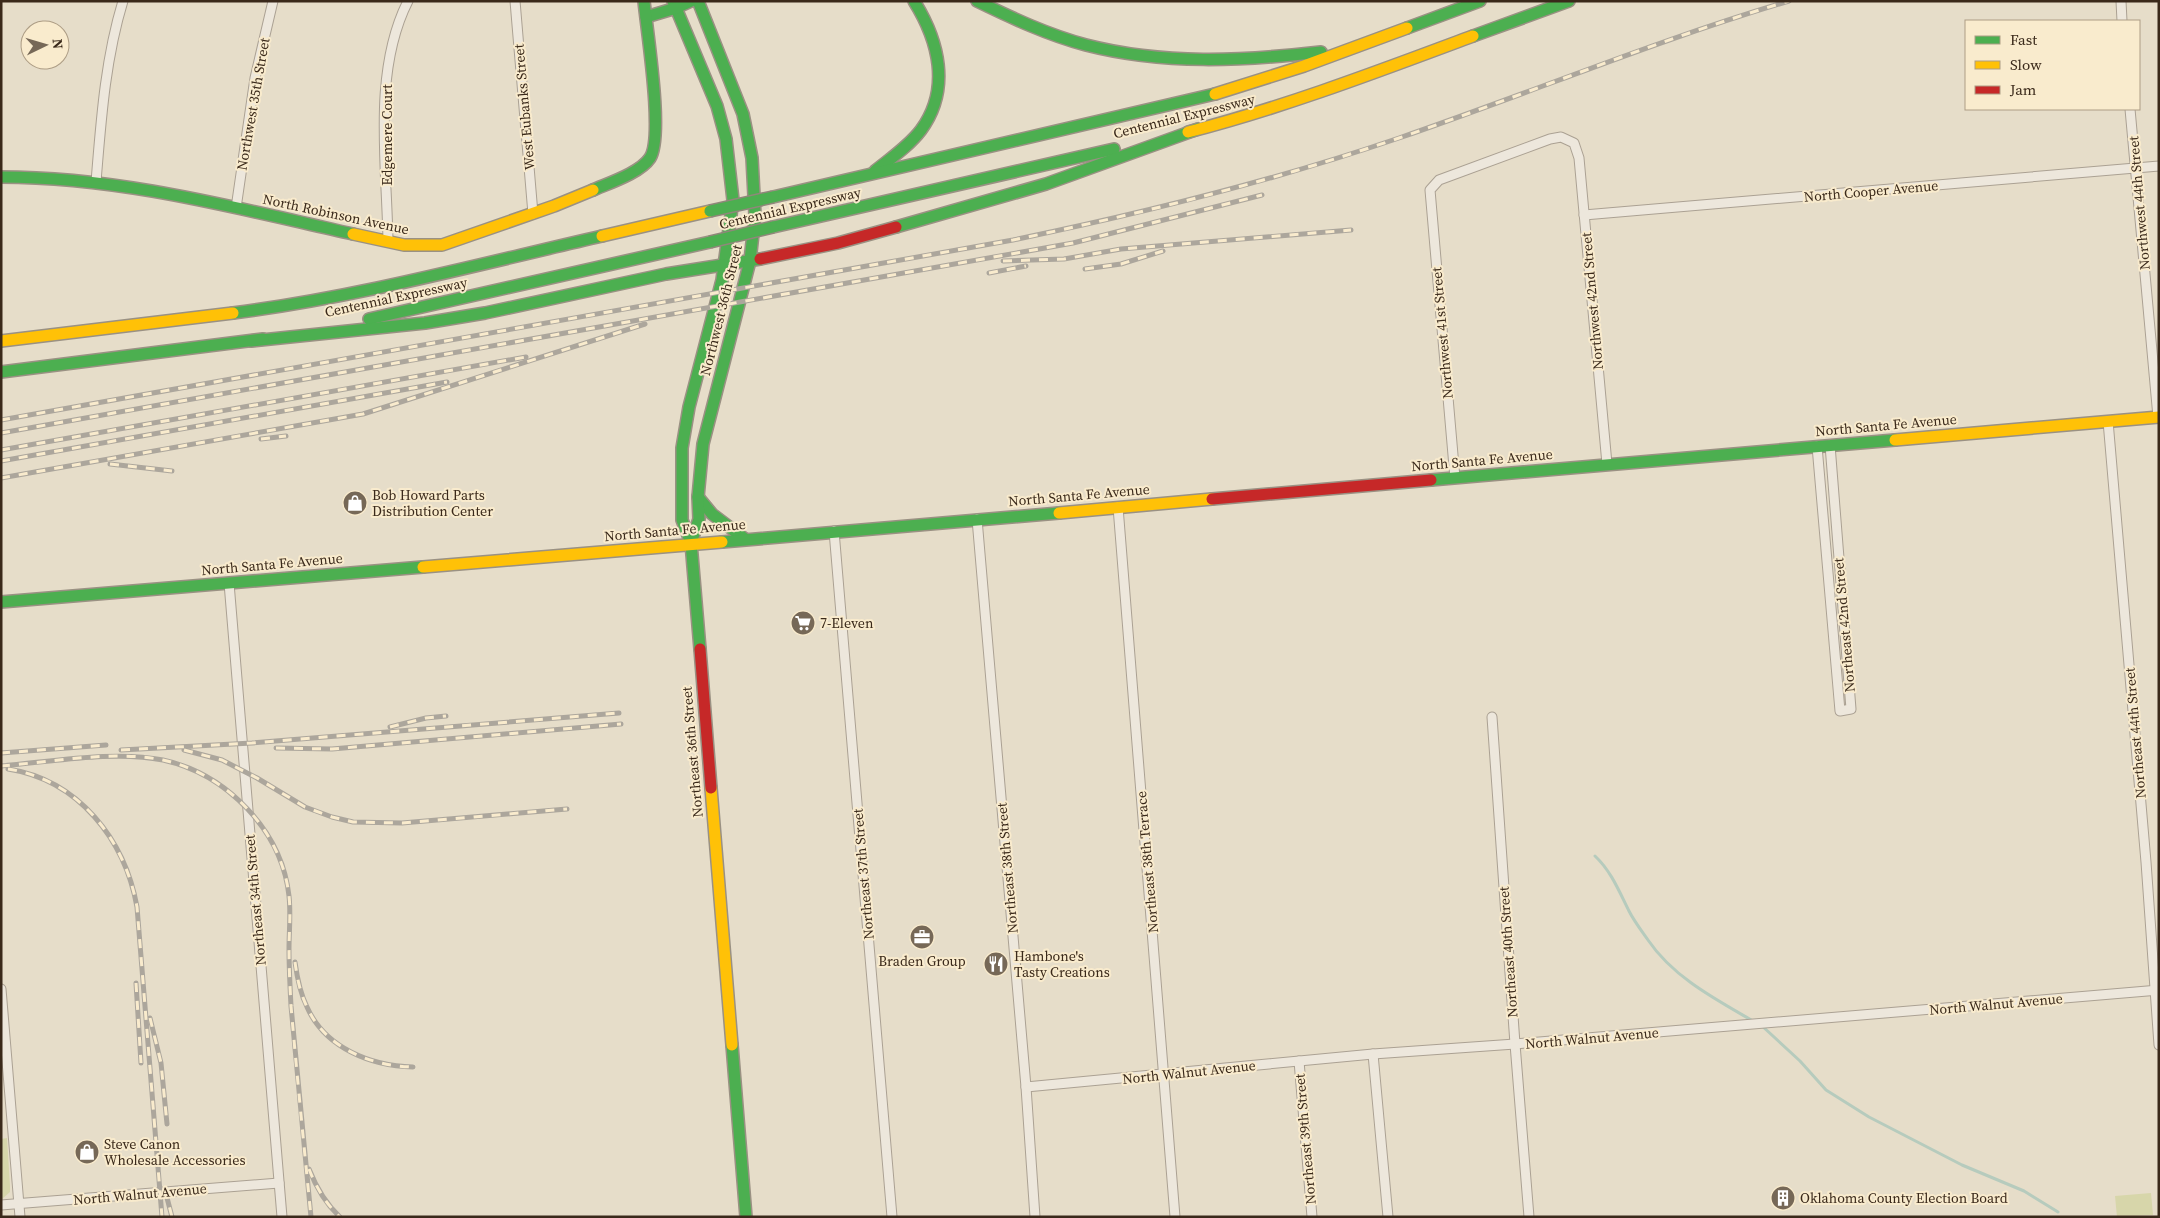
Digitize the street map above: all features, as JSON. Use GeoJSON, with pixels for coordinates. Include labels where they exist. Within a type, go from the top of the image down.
{"type":"FeatureCollection","features":[{"type":"Feature","properties":{"kind":"main road"},"geometry":{"type":"LineString","coordinates":[[644,1],[646,17],[674,5],[691,1]]}},
{"type":"Feature","properties":{"kind":"main road","name":"Northwest 36th Street"},"geometry":{"type":"LineString","coordinates":[[691,543],[699,520],[700,467],[708,422],[750,261],[754,234],[755,190],[748,132],[737,96],[698,1]]}},
{"type":"Feature","properties":{"kind":"main road"},"geometry":{"type":"LineString","coordinates":[[871,174],[906,146],[921,130],[928,118],[936,96],[939,75],[938,48],[930,26],[914,1]]}},
{"type":"Feature","properties":{"kind":"main road"},"geometry":{"type":"LineString","coordinates":[[977,1],[1065,38],[1112,51],[1146,57],[1210,61],[1257,60],[1354,48]]}},
{"type":"Feature","properties":{"kind":"main road","name":"Centennial Expressway"},"geometry":{"type":"LineString","coordinates":[[1,341],[286,306],[376,288],[773,197],[1206,96],[1265,79],[1480,1]]}},
{"type":"Feature","properties":{"kind":"main road","name":"Centennial Expressway"},"geometry":{"type":"LineString","coordinates":[[1,372],[251,341],[374,318],[1198,129],[1253,115],[1325,91],[1569,1]]}},
{"type":"Feature","properties":{"kind":"main road"},"geometry":{"type":"LineString","coordinates":[[674,5],[717,106],[726,139],[733,200],[725,265]]}},
{"type":"Feature","properties":{"kind":"main road","name":"North Robinson Avenue"},"geometry":{"type":"LineString","coordinates":[[1,177],[40,177],[152,190],[388,242],[420,246],[442,246],[554,206],[622,177],[643,165],[649,159],[655,146],[656,126],[646,17]]}},
{"type":"Feature","properties":{"kind":"main road"},"geometry":{"type":"LineString","coordinates":[[251,341],[442,320],[485,313],[666,274],[750,261],[867,236],[1046,184],[1198,129]]}},
{"type":"Feature","properties":{"kind":"main road","name":"Northwest 36th Street"},"geometry":{"type":"LineString","coordinates":[[719,290],[725,265]]}},
{"type":"Feature","properties":{"kind":"main road","name":"Northeast 36th Street"},"geometry":{"type":"LineString","coordinates":[[719,290],[692,392],[682,448],[682,520],[691,543],[746,1217]]}},
{"type":"Feature","properties":{"kind":"main road","name":"North Santa Fe Avenue"},"geometry":{"type":"LineString","coordinates":[[1,602],[2159,417]]}},
{"type":"Feature","properties":{"kind":"main road"},"geometry":{"type":"LineString","coordinates":[[698,497],[712,514],[745,539]]}},
{"type":"Feature","properties":{"kind":"street"},"geometry":{"type":"LineString","coordinates":[[96,182],[105,80],[110,50],[123,1]]}},
{"type":"Feature","properties":{"kind":"street","name":"Northwest 35th Street"},"geometry":{"type":"LineString","coordinates":[[236,208],[255,78],[273,1]]}},
{"type":"Feature","properties":{"kind":"street","name":"Edgemere Court"},"geometry":{"type":"LineString","coordinates":[[388,242],[385,130],[388,75],[395,35],[408,1]]}},
{"type":"Feature","properties":{"kind":"street","name":"West Eubanks Street"},"geometry":{"type":"LineString","coordinates":[[515,1],[533,214]]}},
{"type":"Feature","properties":{"kind":"street"},"geometry":{"type":"LineString","coordinates":[[2120,1],[2122,20]]}},
{"type":"Feature","properties":{"kind":"street","name":"Northwest 44th Street"},"geometry":{"type":"LineString","coordinates":[[2130,110],[2159,417]]}},
{"type":"Feature","properties":{"kind":"street","name":"Northwest 41st Street"},"geometry":{"type":"LineString","coordinates":[[1455,478],[1430,199],[1432,188],[1439,180],[1550,139],[1561,137],[1572,140]]}},
{"type":"Feature","properties":{"kind":"street","name":"Northwest 42nd Street"},"geometry":{"type":"LineString","coordinates":[[1572,140],[1578,150],[1607,464]]}},
{"type":"Feature","properties":{"kind":"street","name":"North Cooper Avenue"},"geometry":{"type":"LineString","coordinates":[[1584,215],[2159,166]]}},
{"type":"Feature","properties":{"kind":"street","name":"Northeast 44th Street"},"geometry":{"type":"LineString","coordinates":[[2108,421],[2146,862],[2159,1045]]}},
{"type":"Feature","properties":{"kind":"street","name":"Northeast 42nd Street"},"geometry":{"type":"LineString","coordinates":[[1817,446],[1840,711],[1851,709],[1830,445]]}},
{"type":"Feature","properties":{"kind":"street","name":"Northeast 38th Terrace"},"geometry":{"type":"LineString","coordinates":[[1118,507],[1175,1217]]}},
{"type":"Feature","properties":{"kind":"street","name":"Northeast 38th Street"},"geometry":{"type":"LineString","coordinates":[[977,519],[1026,1087],[1035,1217]]}},
{"type":"Feature","properties":{"kind":"street","name":"Northeast 37th Street"},"geometry":{"type":"LineString","coordinates":[[834,531],[892,1217]]}},
{"type":"Feature","properties":{"kind":"street","name":"Northeast 34th Street"},"geometry":{"type":"LineString","coordinates":[[229,583],[282,1217]]}},
{"type":"Feature","properties":{"kind":"street","name":"Northeast 40th Street"},"geometry":{"type":"LineString","coordinates":[[1492,717],[1529,1217]]}},
{"type":"Feature","properties":{"kind":"street"},"geometry":{"type":"LineString","coordinates":[[1,989],[20,1217]]}},
{"type":"Feature","properties":{"kind":"street","name":"North Walnut Avenue"},"geometry":{"type":"LineString","coordinates":[[1026,1087],[1373,1054],[1515,1044],[2156,990]]}},
{"type":"Feature","properties":{"kind":"street"},"geometry":{"type":"LineString","coordinates":[[1373,1054],[1388,1217]]}},
{"type":"Feature","properties":{"kind":"street","name":"Northeast 39th Street"},"geometry":{"type":"LineString","coordinates":[[1298,1061],[1312,1217]]}},
{"type":"Feature","properties":{"kind":"street","name":"North Walnut Avenue"},"geometry":{"type":"LineString","coordinates":[[1,1206],[279,1183]]}},
{"type":"Feature","properties":{"kind":"green space"},"geometry":{"type":"Polygon","coordinates":[[[7,1138],[10,1192],[1,1200],[1,1139],[7,1138]]]}},
{"type":"Feature","properties":{"kind":"green space"},"geometry":{"type":"Polygon","coordinates":[[[2151,1193],[2153,1215],[2117,1217],[2115,1196],[2151,1193]]]}},
{"type":"Feature","properties":{"kind":"waterway"},"geometry":{"type":"LineString","coordinates":[[1595,856],[1610,875],[1633,918],[1658,953],[1682,976],[1753,1021]]}},
{"type":"Feature","properties":{"kind":"waterway"},"geometry":{"type":"LineString","coordinates":[[1761,1025],[1800,1061],[1826,1090],[1869,1117],[1962,1165],[2024,1191],[2058,1212]]}},
{"type":"Feature","properties":{"kind":"railway"},"geometry":{"type":"LineString","coordinates":[[1,420],[1013,240],[1111,219],[1208,195],[1352,154],[1691,33],[1789,1]]}},
{"type":"Feature","properties":{"kind":"railway"},"geometry":{"type":"LineString","coordinates":[[1,433],[1073,243],[1262,195]]}},
{"type":"Feature","properties":{"kind":"railway"},"geometry":{"type":"LineString","coordinates":[[1003,261],[1064,259],[1121,249],[1351,230]]}},
{"type":"Feature","properties":{"kind":"railway"},"geometry":{"type":"LineString","coordinates":[[1085,269],[1121,264],[1163,251]]}},
{"type":"Feature","properties":{"kind":"railway"},"geometry":{"type":"LineString","coordinates":[[989,273],[1026,266]]}},
{"type":"Feature","properties":{"kind":"railway"},"geometry":{"type":"LineString","coordinates":[[1,478],[363,414],[645,324]]}},
{"type":"Feature","properties":{"kind":"railway"},"geometry":{"type":"LineString","coordinates":[[1,450],[526,357]]}},
{"type":"Feature","properties":{"kind":"railway"},"geometry":{"type":"LineString","coordinates":[[1,461],[447,382]]}},
{"type":"Feature","properties":{"kind":"railway"},"geometry":{"type":"LineString","coordinates":[[261,439],[286,436]]}},
{"type":"Feature","properties":{"kind":"railway"},"geometry":{"type":"LineString","coordinates":[[110,464],[172,471]]}},
{"type":"Feature","properties":{"kind":"railway"},"geometry":{"type":"LineString","coordinates":[[121,750],[252,743],[619,713]]}},
{"type":"Feature","properties":{"kind":"railway"},"geometry":{"type":"LineString","coordinates":[[390,727],[426,718],[446,716]]}},
{"type":"Feature","properties":{"kind":"railway"},"geometry":{"type":"LineString","coordinates":[[276,748],[332,749],[621,724]]}},
{"type":"Feature","properties":{"kind":"railway"},"geometry":{"type":"LineString","coordinates":[[1,753],[106,745]]}},
{"type":"Feature","properties":{"kind":"railway"},"geometry":{"type":"LineString","coordinates":[[184,750],[222,760],[257,778],[305,807],[353,822],[402,823],[567,809]]}},
{"type":"Feature","properties":{"kind":"railway"},"geometry":{"type":"LineString","coordinates":[[1,766],[103,756],[144,757],[163,760],[187,767],[209,778],[229,792],[263,828],[275,849],[284,872],[289,896],[291,1006],[311,1217]]}},
{"type":"Feature","properties":{"kind":"railway"},"geometry":{"type":"LineString","coordinates":[[8,769],[33,775],[56,786],[77,800],[95,817],[110,837],[122,859],[131,882],[137,907],[162,1217]]}},
{"type":"Feature","properties":{"kind":"railway"},"geometry":{"type":"LineString","coordinates":[[295,962],[299,985],[305,1002],[315,1021],[325,1034],[337,1044],[366,1058],[381,1063],[413,1067]]}},
{"type":"Feature","properties":{"kind":"railway"},"geometry":{"type":"LineString","coordinates":[[136,983],[141,1063]]}},
{"type":"Feature","properties":{"kind":"railway"},"geometry":{"type":"LineString","coordinates":[[150,1018],[161,1063],[167,1124]]}},
{"type":"Feature","properties":{"kind":"railway"},"geometry":{"type":"LineString","coordinates":[[309,1169],[322,1195],[340,1217]]}},
{"type":"Feature","properties":{"kind":"railway"},"geometry":{"type":"LineString","coordinates":[[165,1190],[172,1217]]}},
{"type":"Feature","properties":{"kind":"traffic: fast"},"geometry":{"type":"LineString","coordinates":[[593,190],[624,177],[639,168],[650,158],[654,146],[655,107],[644,1]]}},
{"type":"Feature","properties":{"kind":"traffic: fast"},"geometry":{"type":"LineString","coordinates":[[673,1],[717,106],[726,139],[733,200],[722,280],[689,407],[682,448],[682,520],[691,543],[700,649]]}},
{"type":"Feature","properties":{"kind":"traffic: fast"},"geometry":{"type":"LineString","coordinates":[[646,17],[676,8],[691,1]]}},
{"type":"Feature","properties":{"kind":"traffic: fast"},"geometry":{"type":"LineString","coordinates":[[691,543],[699,519],[698,497],[703,444],[750,261],[755,215],[752,158],[743,114],[698,1]]}},
{"type":"Feature","properties":{"kind":"traffic: fast"},"geometry":{"type":"LineString","coordinates":[[875,171],[900,152],[916,136],[930,114],[936,98],[939,82],[935,49],[930,32],[914,1]]}},
{"type":"Feature","properties":{"kind":"traffic: fast"},"geometry":{"type":"LineString","coordinates":[[977,1],[1030,26],[1072,41],[1145,56],[1232,59],[1321,52]]}},
{"type":"Feature","properties":{"kind":"traffic: fast"},"geometry":{"type":"LineString","coordinates":[[1407,28],[1480,1]]}},
{"type":"Feature","properties":{"kind":"traffic: fast"},"geometry":{"type":"LineString","coordinates":[[1473,36],[1569,1]]}},
{"type":"Feature","properties":{"kind":"traffic: fast"},"geometry":{"type":"LineString","coordinates":[[773,197],[1215,94]]}},
{"type":"Feature","properties":{"kind":"traffic: fast"},"geometry":{"type":"LineString","coordinates":[[896,227],[1046,184],[1198,129]]}},
{"type":"Feature","properties":{"kind":"traffic: fast"},"geometry":{"type":"LineString","coordinates":[[773,227],[1114,149]]}},
{"type":"Feature","properties":{"kind":"traffic: fast"},"geometry":{"type":"LineString","coordinates":[[1,177],[46,178],[134,188],[353,234]]}},
{"type":"Feature","properties":{"kind":"traffic: fast"},"geometry":{"type":"LineString","coordinates":[[710,211],[773,197]]}},
{"type":"Feature","properties":{"kind":"traffic: fast"},"geometry":{"type":"LineString","coordinates":[[710,242],[773,227]]}},
{"type":"Feature","properties":{"kind":"traffic: fast"},"geometry":{"type":"LineString","coordinates":[[233,313],[373,289],[602,236]]}},
{"type":"Feature","properties":{"kind":"traffic: fast"},"geometry":{"type":"LineString","coordinates":[[369,319],[710,242]]}},
{"type":"Feature","properties":{"kind":"traffic: fast"},"geometry":{"type":"LineString","coordinates":[[251,341],[425,323],[485,313],[666,274],[760,259]]}},
{"type":"Feature","properties":{"kind":"traffic: fast"},"geometry":{"type":"LineString","coordinates":[[1,372],[263,339]]}},
{"type":"Feature","properties":{"kind":"traffic: fast"},"geometry":{"type":"LineString","coordinates":[[1431,480],[1895,440]]}},
{"type":"Feature","properties":{"kind":"traffic: fast"},"geometry":{"type":"LineString","coordinates":[[698,497],[712,514],[745,539]]}},
{"type":"Feature","properties":{"kind":"traffic: fast"},"geometry":{"type":"LineString","coordinates":[[722,542],[1059,513]]}},
{"type":"Feature","properties":{"kind":"traffic: fast"},"geometry":{"type":"LineString","coordinates":[[1,602],[423,567]]}},
{"type":"Feature","properties":{"kind":"traffic: fast"},"geometry":{"type":"LineString","coordinates":[[732,1045],[746,1217]]}},
{"type":"Feature","properties":{"kind":"traffic: slow"},"geometry":{"type":"LineString","coordinates":[[1215,94],[1304,66],[1407,28]]}},
{"type":"Feature","properties":{"kind":"traffic: slow"},"geometry":{"type":"LineString","coordinates":[[1188,132],[1296,100],[1473,36]]}},
{"type":"Feature","properties":{"kind":"traffic: slow"},"geometry":{"type":"LineString","coordinates":[[353,234],[404,245],[442,245],[554,206],[593,190]]}},
{"type":"Feature","properties":{"kind":"traffic: slow"},"geometry":{"type":"LineString","coordinates":[[602,236],[710,211]]}},
{"type":"Feature","properties":{"kind":"traffic: slow"},"geometry":{"type":"LineString","coordinates":[[1,341],[233,313]]}},
{"type":"Feature","properties":{"kind":"traffic: slow"},"geometry":{"type":"LineString","coordinates":[[1895,440],[2159,417]]}},
{"type":"Feature","properties":{"kind":"traffic: slow"},"geometry":{"type":"LineString","coordinates":[[1059,513],[1212,499]]}},
{"type":"Feature","properties":{"kind":"traffic: slow"},"geometry":{"type":"LineString","coordinates":[[423,567],[722,542]]}},
{"type":"Feature","properties":{"kind":"traffic: slow"},"geometry":{"type":"LineString","coordinates":[[711,788],[732,1045]]}},
{"type":"Feature","properties":{"kind":"traffic: jam"},"geometry":{"type":"LineString","coordinates":[[760,259],[838,243],[896,227]]}},
{"type":"Feature","properties":{"kind":"traffic: jam"},"geometry":{"type":"LineString","coordinates":[[1212,499],[1431,480]]}},
{"type":"Feature","properties":{"kind":"traffic: jam"},"geometry":{"type":"LineString","coordinates":[[700,649],[711,788]]}},
{"type":"Feature","properties":{"kind":"place","name":"Bob Howard Parts Distribution Center"},"geometry":{"type":"Point","coordinates":[355,503]}},
{"type":"Feature","properties":{"kind":"place","name":"7-Eleven"},"geometry":{"type":"Point","coordinates":[803,623]}},
{"type":"Feature","properties":{"kind":"place","name":"Braden Group"},"geometry":{"type":"Point","coordinates":[922,937]}},
{"type":"Feature","properties":{"kind":"place","name":"Hambone's Tasty Creations"},"geometry":{"type":"Point","coordinates":[996,964]}},
{"type":"Feature","properties":{"kind":"place","name":"Steve Canon Wholesale Accessories"},"geometry":{"type":"Point","coordinates":[87,1152]}},
{"type":"Feature","properties":{"kind":"place","name":"Oklahoma County Election Board"},"geometry":{"type":"Point","coordinates":[1783,1198]}}]}
